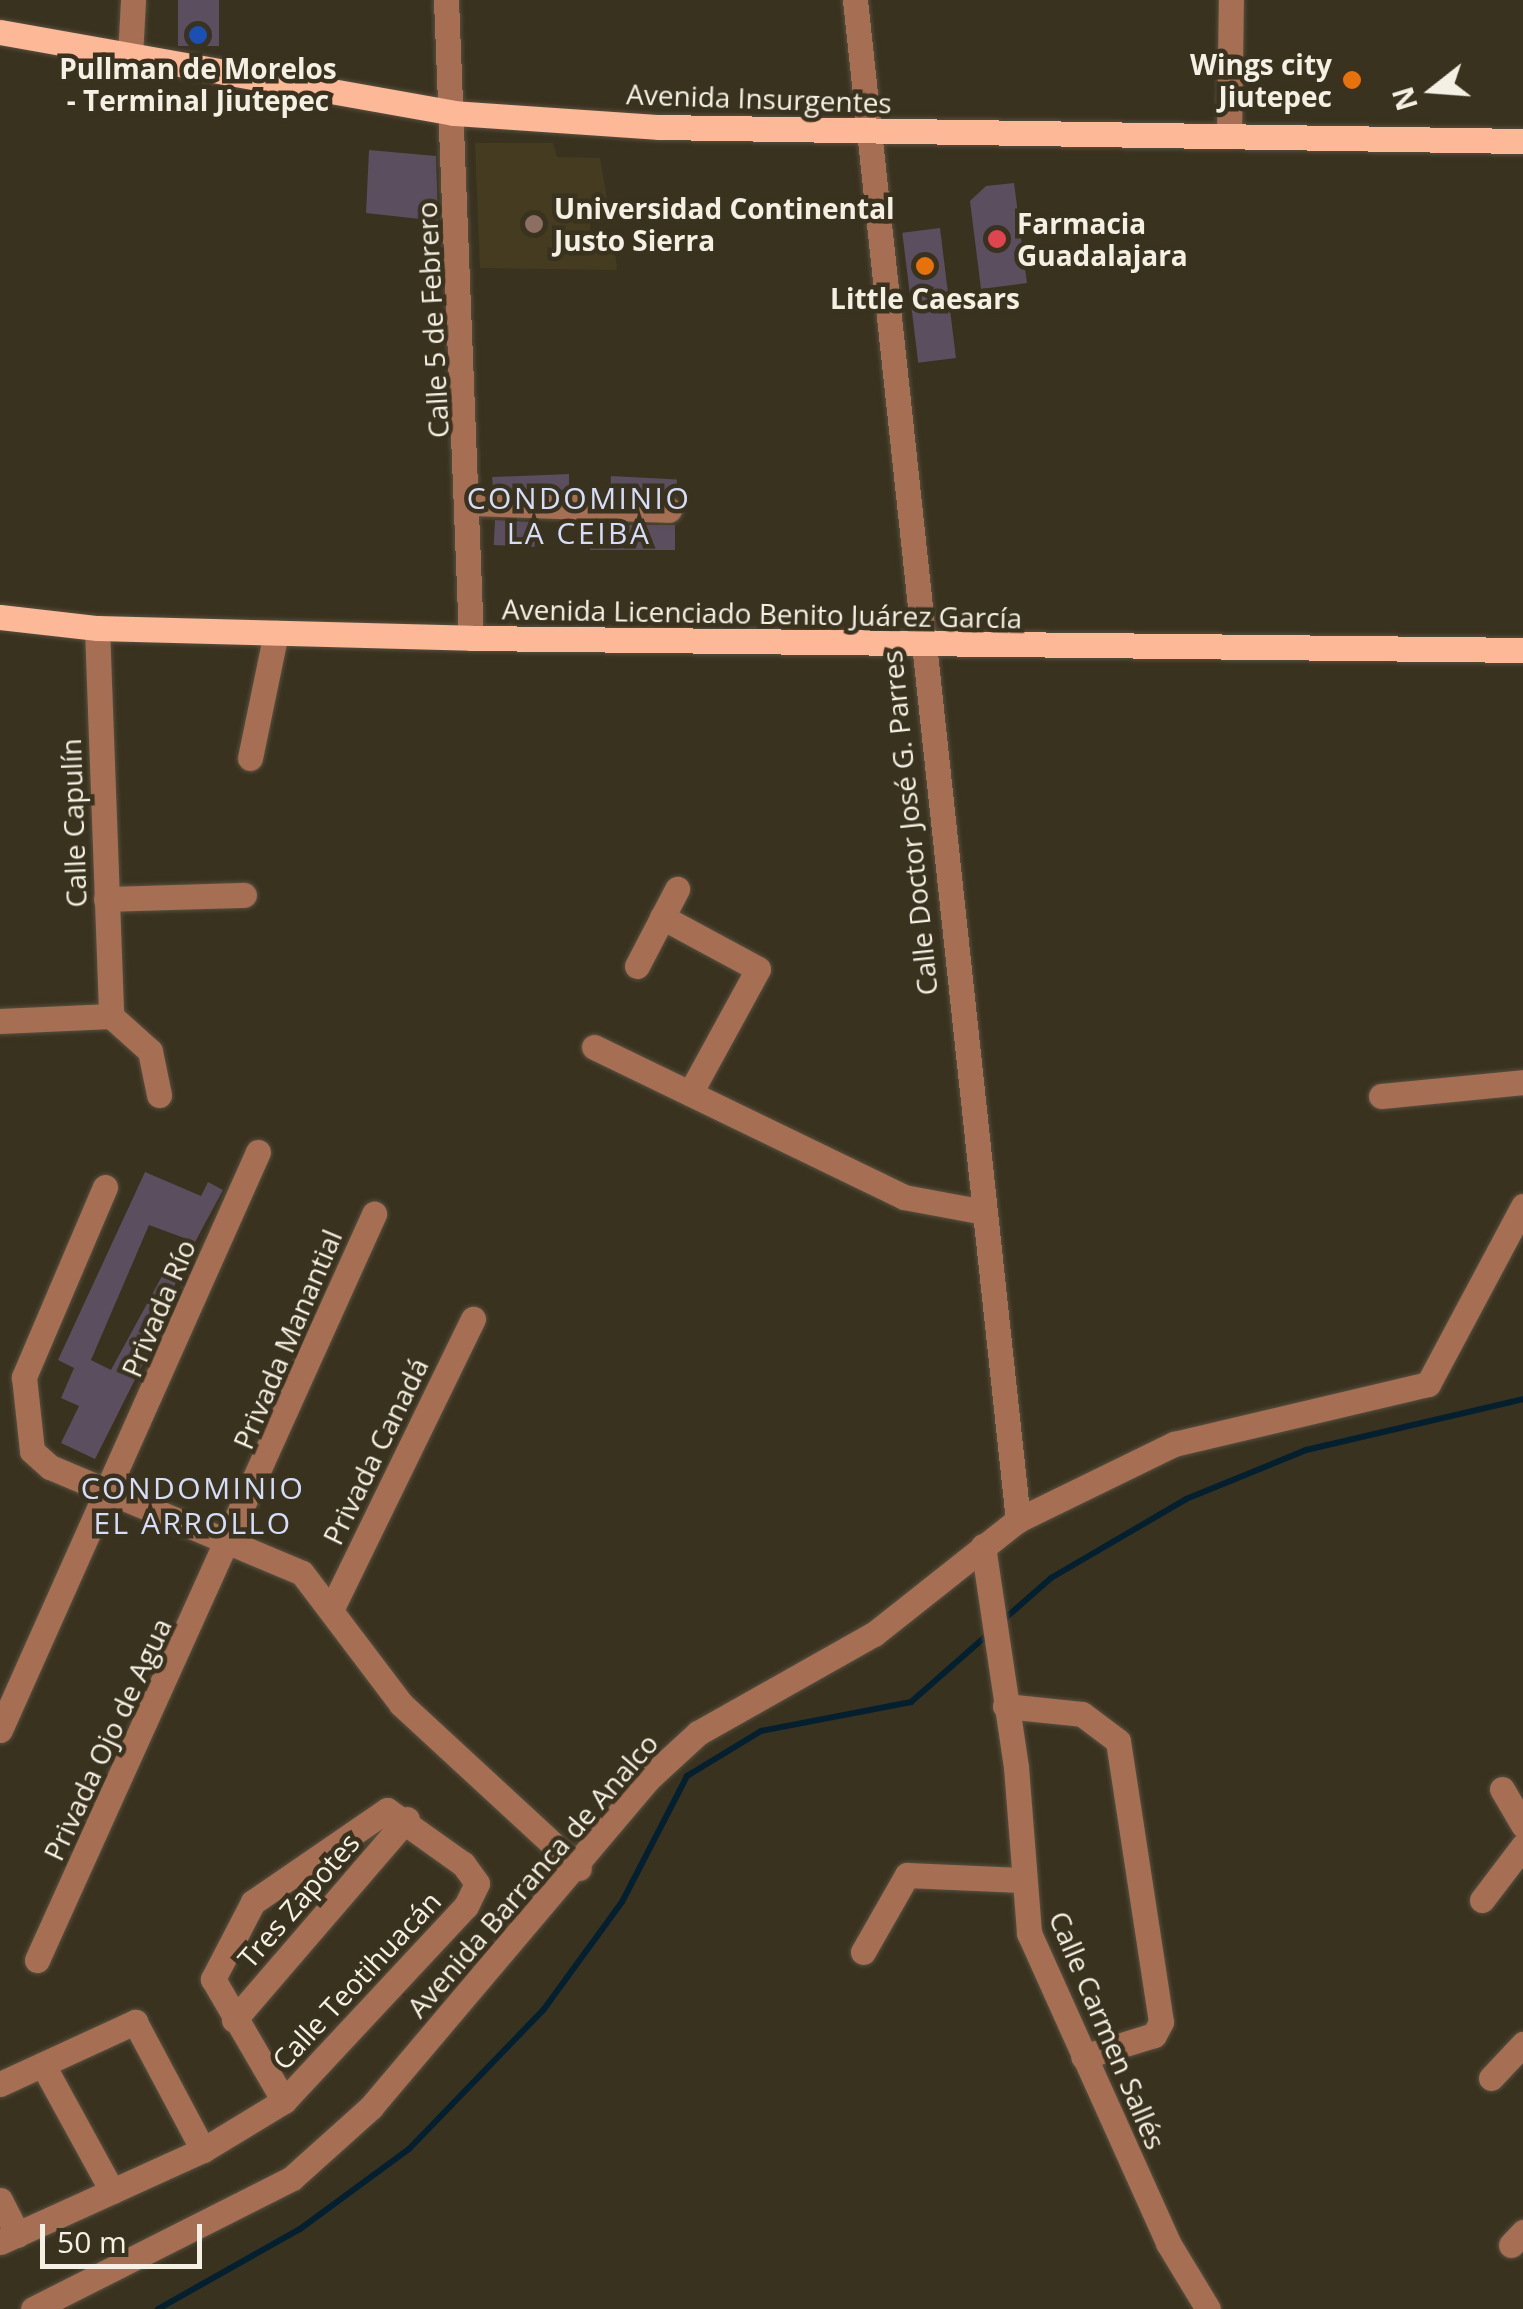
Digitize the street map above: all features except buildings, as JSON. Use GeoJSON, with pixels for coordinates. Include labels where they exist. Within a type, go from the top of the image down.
{"type":"FeatureCollection","features":[{"type":"Feature","properties":{"kind":"main road","name":"Avenida Insurgentes"},"geometry":{"type":"LineString","coordinates":[[0,32],[453,113],[863,132],[1523,140]]}},
{"type":"Feature","properties":{"kind":"main road","name":"Avenida Licenciado Benito Juárez García"},"geometry":{"type":"LineString","coordinates":[[0,616],[97,628],[471,638],[921,648],[1523,650]]}},
{"type":"Feature","properties":{"kind":"street"},"geometry":{"type":"LineString","coordinates":[[130,56],[133,0]]}},
{"type":"Feature","properties":{"kind":"street","name":"Calle 5 de Febrero"},"geometry":{"type":"LineString","coordinates":[[446,0],[470,503],[471,638]]}},
{"type":"Feature","properties":{"kind":"street","name":"Calle Doctor José G. Parres"},"geometry":{"type":"LineString","coordinates":[[855,0],[863,132],[921,648],[978,1212],[1018,1520]]}},
{"type":"Feature","properties":{"kind":"street"},"geometry":{"type":"LineString","coordinates":[[1229,135],[1231,0]]}},
{"type":"Feature","properties":{"kind":"street"},"geometry":{"type":"LineString","coordinates":[[470,503],[668,510]]}},
{"type":"Feature","properties":{"kind":"street","name":"Calle Capulín"},"geometry":{"type":"LineString","coordinates":[[97,628],[111,1016]]}},
{"type":"Feature","properties":{"kind":"street"},"geometry":{"type":"LineString","coordinates":[[250,758],[276,633]]}},
{"type":"Feature","properties":{"kind":"street"},"geometry":{"type":"LineString","coordinates":[[638,966],[677,890]]}},
{"type":"Feature","properties":{"kind":"street"},"geometry":{"type":"LineString","coordinates":[[106,899],[244,895]]}},
{"type":"Feature","properties":{"kind":"street"},"geometry":{"type":"LineString","coordinates":[[662,918],[758,969],[690,1094]]}},
{"type":"Feature","properties":{"kind":"street"},"geometry":{"type":"LineString","coordinates":[[0,1022],[111,1016],[150,1050],[159,1096]]}},
{"type":"Feature","properties":{"kind":"street"},"geometry":{"type":"LineString","coordinates":[[594,1047],[904,1197],[978,1212]]}},
{"type":"Feature","properties":{"kind":"street"},"geometry":{"type":"LineString","coordinates":[[1382,1096],[1523,1082]]}},
{"type":"Feature","properties":{"kind":"street","name":"Privada Río"},"geometry":{"type":"LineString","coordinates":[[0,1730],[112,1488],[258,1152]]}},
{"type":"Feature","properties":{"kind":"street"},"geometry":{"type":"LineString","coordinates":[[105,1186],[24,1377],[23,1424],[50,1467],[112,1488],[302,1573],[402,1704],[579,1868]]}},
{"type":"Feature","properties":{"kind":"street","name":"Avenida Barranca de Analco"},"geometry":{"type":"LineString","coordinates":[[33,2309],[292,2178],[371,2107],[579,1868],[648,1778],[698,1733],[874,1634],[1018,1520],[1174,1444],[1428,1384],[1523,1206]]}},
{"type":"Feature","properties":{"kind":"street","name":"Privada Manantial"},"geometry":{"type":"LineString","coordinates":[[232,1543],[374,1214]]}},
{"type":"Feature","properties":{"kind":"street","name":"Privada Canadá"},"geometry":{"type":"LineString","coordinates":[[332,1610],[474,1319]]}},
{"type":"Feature","properties":{"kind":"street","name":"Privada Ojo de Agua"},"geometry":{"type":"LineString","coordinates":[[37,1960],[232,1543]]}},
{"type":"Feature","properties":{"kind":"street","name":"Calle Carmen Sallés"},"geometry":{"type":"LineString","coordinates":[[983,1546],[1029,1933],[1084,2063],[1168,2243],[1208,2309]]}},
{"type":"Feature","properties":{"kind":"street"},"geometry":{"type":"LineString","coordinates":[[1004,1701],[1082,1714],[1118,1742],[1161,2022],[1154,2035],[1084,2063]]}},
{"type":"Feature","properties":{"kind":"street"},"geometry":{"type":"LineString","coordinates":[[1502,1789],[1523,1825]]}},
{"type":"Feature","properties":{"kind":"street"},"geometry":{"type":"LineString","coordinates":[[284,2101],[213,1980],[252,1902],[370,1816],[387,1810],[407,1819]]}},
{"type":"Feature","properties":{"kind":"street","name":"Calle Teotihuacán"},"geometry":{"type":"LineString","coordinates":[[9,2238],[203,2150],[284,2101],[466,1906],[477,1883],[407,1819]]}},
{"type":"Feature","properties":{"kind":"street","name":"Tres Zapotes"},"geometry":{"type":"LineString","coordinates":[[234,2020],[407,1819]]}},
{"type":"Feature","properties":{"kind":"street"},"geometry":{"type":"LineString","coordinates":[[1482,1900],[1523,1846]]}},
{"type":"Feature","properties":{"kind":"street"},"geometry":{"type":"LineString","coordinates":[[863,1952],[908,1875],[1021,1880]]}},
{"type":"Feature","properties":{"kind":"street"},"geometry":{"type":"LineString","coordinates":[[0,2084],[136,2022],[203,2150]]}},
{"type":"Feature","properties":{"kind":"street"},"geometry":{"type":"LineString","coordinates":[[1490,2078],[1523,2044]]}},
{"type":"Feature","properties":{"kind":"street"},"geometry":{"type":"LineString","coordinates":[[43,2065],[112,2191]]}},
{"type":"Feature","properties":{"kind":"street"},"geometry":{"type":"LineString","coordinates":[[0,2200],[9,2238]]}},
{"type":"Feature","properties":{"kind":"shaded area","name":"Universidad Continental Justo Sierra"},"geometry":{"type":"Polygon","coordinates":[[[475,143],[553,143],[557,157],[600,158],[607,198],[588,200],[592,247],[615,250],[617,270],[480,268],[475,143]]]}},
{"type":"Feature","properties":{"kind":"waterway"},"geometry":{"type":"LineString","coordinates":[[1001,1622],[1051,1578],[1186,1499],[1306,1450],[1523,1399]]}},
{"type":"Feature","properties":{"kind":"waterway"},"geometry":{"type":"LineString","coordinates":[[158,2309],[300,2229],[409,2149],[544,2009],[622,1902],[687,1776],[761,1731],[911,1702],[988,1634]]}},
{"type":"Feature","properties":{"kind":"place","name":"Pullman de Morelos - Terminal Jiutepec"},"geometry":{"type":"Point","coordinates":[198,35]}},
{"type":"Feature","properties":{"kind":"place","name":"Wings city Jiutepec"},"geometry":{"type":"Point","coordinates":[1352,80]}},
{"type":"Feature","properties":{"kind":"place","name":"Universidad Continental Justo Sierra"},"geometry":{"type":"Point","coordinates":[534,224]}},
{"type":"Feature","properties":{"kind":"place","name":"Farmacia Guadalajara"},"geometry":{"type":"Point","coordinates":[997,239]}},
{"type":"Feature","properties":{"kind":"place","name":"Little Caesars"},"geometry":{"type":"Point","coordinates":[925,266]}},
{"type":"Feature","properties":{"kind":"district","name":"CONDOMINIO LA CEIBA"},"geometry":{"type":"Point","coordinates":[579,515]}},
{"type":"Feature","properties":{"kind":"district","name":"CONDOMINIO EL ARROLLO"},"geometry":{"type":"Point","coordinates":[193,1505]}}]}
